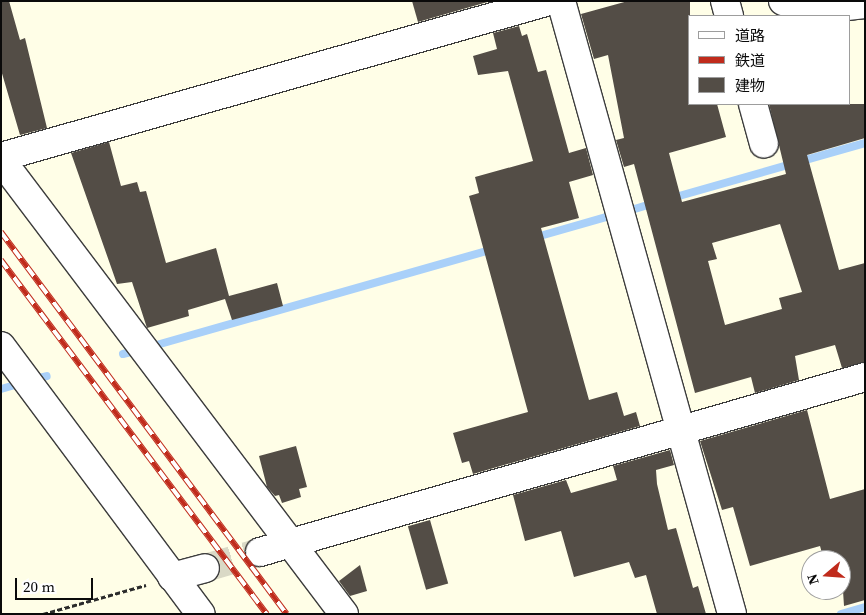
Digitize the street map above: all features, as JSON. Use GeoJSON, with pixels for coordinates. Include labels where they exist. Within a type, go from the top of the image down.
{"type":"FeatureCollection","features":[{"type":"Feature","properties":{"kind":"street"},"geometry":{"type":"LineString","coordinates":[[344,614],[1,158],[549,1]]}},
{"type":"Feature","properties":{"kind":"street"},"geometry":{"type":"LineString","coordinates":[[561,1],[732,614]]}},
{"type":"Feature","properties":{"kind":"street"},"geometry":{"type":"LineString","coordinates":[[724,1],[729,15]]}},
{"type":"Feature","properties":{"kind":"street"},"geometry":{"type":"LineString","coordinates":[[783,1],[812,10],[865,4]]}},
{"type":"Feature","properties":{"kind":"street"},"geometry":{"type":"LineString","coordinates":[[753,105],[764,144]]}},
{"type":"Feature","properties":{"kind":"street"},"geometry":{"type":"LineString","coordinates":[[1,346],[201,614]]}},
{"type":"Feature","properties":{"kind":"street"},"geometry":{"type":"LineString","coordinates":[[260,552],[865,377]]}},
{"type":"Feature","properties":{"kind":"street"},"geometry":{"type":"LineString","coordinates":[[172,577],[205,568]]}},
{"type":"Feature","properties":{"kind":"path"},"geometry":{"type":"LineString","coordinates":[[44,614],[172,577]]}},
{"type":"Feature","properties":{"kind":"building"},"geometry":{"type":"Polygon","coordinates":[[[1,1],[9,1],[20,40],[25,38],[47,128],[20,135],[1,70],[1,1]]]}},
{"type":"Feature","properties":{"kind":"building"},"geometry":{"type":"Polygon","coordinates":[[[412,1],[491,1],[418,22],[412,1]]]}},
{"type":"Feature","properties":{"kind":"building"},"geometry":{"type":"Polygon","coordinates":[[[628,1],[690,1],[690,15],[688,15],[688,105],[717,105],[726,137],[669,153],[682,202],[786,174],[769,105],[865,104],[865,138],[807,155],[839,270],[865,263],[865,362],[842,368],[835,345],[795,356],[799,380],[755,393],[751,377],[695,393],[634,164],[624,167],[616,140],[624,138],[608,55],[594,59],[581,14],[628,1]],[[780,224],[712,243],[717,259],[708,261],[725,325],[782,309],[779,298],[802,292],[780,224]]]}},
{"type":"Feature","properties":{"kind":"building"},"geometry":{"type":"Polygon","coordinates":[[[519,26],[522,36],[527,34],[538,72],[546,70],[569,153],[586,148],[593,175],[569,182],[579,218],[541,228],[589,400],[617,392],[624,416],[636,412],[640,426],[473,474],[469,461],[462,463],[453,433],[528,412],[469,196],[479,193],[475,177],[533,161],[508,71],[478,75],[473,56],[497,49],[493,33],[519,26]]]}},
{"type":"Feature","properties":{"kind":"building"},"geometry":{"type":"Polygon","coordinates":[[[109,142],[121,186],[137,182],[140,192],[146,191],[166,263],[216,248],[229,296],[277,283],[283,306],[232,320],[225,299],[188,310],[189,316],[147,328],[132,282],[117,284],[71,153],[109,142]]]}},
{"type":"Feature","properties":{"kind":"building"},"geometry":{"type":"Polygon","coordinates":[[[807,410],[830,499],[865,489],[865,600],[844,606],[844,600],[851,600],[851,550],[821,550],[820,546],[750,566],[733,507],[722,510],[700,441],[807,410]]]}},
{"type":"Feature","properties":{"kind":"building"},"geometry":{"type":"Polygon","coordinates":[[[296,446],[307,487],[299,489],[301,497],[282,503],[279,495],[275,496],[267,487],[259,456],[296,446]]]}},
{"type":"Feature","properties":{"kind":"building"},"geometry":{"type":"Polygon","coordinates":[[[670,450],[674,465],[656,470],[657,484],[668,530],[676,528],[693,588],[698,586],[706,614],[657,614],[646,575],[635,578],[629,562],[574,577],[561,531],[525,541],[513,495],[566,480],[571,493],[617,480],[613,466],[670,450]]]}},
{"type":"Feature","properties":{"kind":"building"},"geometry":{"type":"Polygon","coordinates":[[[430,520],[448,583],[426,590],[408,526],[430,520]]]}},
{"type":"Feature","properties":{"kind":"building"},"geometry":{"type":"Polygon","coordinates":[[[360,565],[367,591],[350,596],[339,581],[360,565]]]}},
{"type":"Feature","properties":{"kind":"waterway"},"geometry":{"type":"LineString","coordinates":[[672,198],[865,143]]}},
{"type":"Feature","properties":{"kind":"waterway"},"geometry":{"type":"LineString","coordinates":[[628,211],[654,203]]}},
{"type":"Feature","properties":{"kind":"waterway"},"geometry":{"type":"LineString","coordinates":[[533,238],[613,215]]}},
{"type":"Feature","properties":{"kind":"waterway"},"geometry":{"type":"LineString","coordinates":[[153,346],[493,249]]}},
{"type":"Feature","properties":{"kind":"waterway"},"geometry":{"type":"LineString","coordinates":[[123,354],[135,351]]}},
{"type":"Feature","properties":{"kind":"waterway"},"geometry":{"type":"LineString","coordinates":[[35,379],[47,376]]}},
{"type":"Feature","properties":{"kind":"waterway"},"geometry":{"type":"LineString","coordinates":[[1,389],[19,384]]}},
{"type":"Feature","properties":{"kind":"waterway"},"geometry":{"type":"LineString","coordinates":[[841,614],[865,607]]}},
{"type":"Feature","properties":{"kind":"tunnel"},"geometry":{"type":"LineString","coordinates":[[205,568],[260,552]]}},
{"type":"Feature","properties":{"kind":"railway"},"geometry":{"type":"LineString","coordinates":[[1,232],[287,614]]}},
{"type":"Feature","properties":{"kind":"railway"},"geometry":{"type":"LineString","coordinates":[[1,260],[267,614]]}}]}
